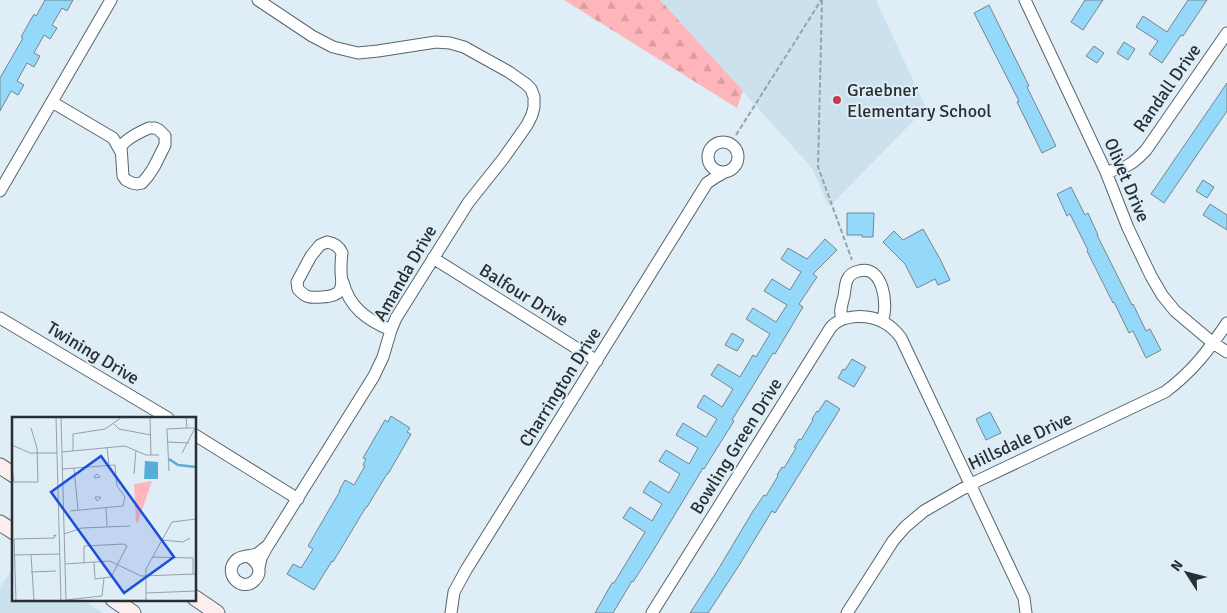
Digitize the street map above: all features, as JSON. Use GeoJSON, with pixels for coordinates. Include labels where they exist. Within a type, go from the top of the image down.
{"type":"FeatureCollection","features":[{"type":"Feature","properties":{"kind":"main road"},"geometry":{"type":"LineString","coordinates":[[0,466],[12,474]]}},
{"type":"Feature","properties":{"kind":"main road"},"geometry":{"type":"LineString","coordinates":[[0,523],[12,531]]}},
{"type":"Feature","properties":{"kind":"main road"},"geometry":{"type":"LineString","coordinates":[[196,599],[217,613]]}},
{"type":"Feature","properties":{"kind":"main road"},"geometry":{"type":"LineString","coordinates":[[114,600],[133,613]]}},
{"type":"Feature","properties":{"kind":"street"},"geometry":{"type":"LineString","coordinates":[[0,191],[111,0]]}},
{"type":"Feature","properties":{"kind":"street","name":"Amanda Drive"},"geometry":{"type":"LineString","coordinates":[[258,0],[312,36],[333,47],[358,53],[436,42],[464,47],[509,72],[526,84],[531,89],[534,97],[532,116],[527,125],[468,203],[433,258],[391,330],[383,357],[374,376],[267,547],[261,558],[259,568]]}},
{"type":"Feature","properties":{"kind":"street","name":"Olivet Drive"},"geometry":{"type":"LineString","coordinates":[[1028,1],[1151,276],[1162,295],[1175,311],[1227,352]]}},
{"type":"Feature","properties":{"kind":"street","name":"Randall Drive"},"geometry":{"type":"LineString","coordinates":[[1106,172],[1122,169],[1135,162],[1146,150],[1227,33]]}},
{"type":"Feature","properties":{"kind":"street"},"geometry":{"type":"LineString","coordinates":[[52,102],[113,138],[121,152]]}},
{"type":"Feature","properties":{"kind":"street"},"geometry":{"type":"LineString","coordinates":[[149,128],[155,128],[162,133],[166,140],[148,176],[142,182],[136,184],[126,180],[123,176],[121,152],[123,144],[132,137],[149,128]]}},
{"type":"Feature","properties":{"kind":"street"},"geometry":{"type":"LineString","coordinates":[[113,138],[132,137]]}},
{"type":"Feature","properties":{"kind":"street","name":"Charrington Drive"},"geometry":{"type":"LineString","coordinates":[[451,613],[454,592],[466,570],[707,183],[709,174],[707,154],[712,145],[722,141],[730,143],[737,152],[737,163],[730,171],[707,183]]}},
{"type":"Feature","properties":{"kind":"street"},"geometry":{"type":"LineString","coordinates":[[708,163],[715,171],[725,172]]}},
{"type":"Feature","properties":{"kind":"street"},"geometry":{"type":"LineString","coordinates":[[349,298],[311,298],[298,289],[297,282],[311,256],[320,245],[333,242],[340,249],[342,252],[341,273],[345,291],[349,298],[368,318],[376,324],[391,330]]}},
{"type":"Feature","properties":{"kind":"street","name":"Balfour Drive"},"geometry":{"type":"LineString","coordinates":[[433,258],[597,361]]}},
{"type":"Feature","properties":{"kind":"street"},"geometry":{"type":"LineString","coordinates":[[882,321],[885,312],[882,287],[878,277],[874,272],[866,270],[854,272],[847,281],[841,309],[842,319],[851,317],[877,319],[896,331],[901,338],[1024,598],[1026,613]]}},
{"type":"Feature","properties":{"kind":"street"},"geometry":{"type":"LineString","coordinates":[[329,297],[340,291],[343,280]]}},
{"type":"Feature","properties":{"kind":"street","name":"Twining Drive"},"geometry":{"type":"LineString","coordinates":[[0,318],[166,417]]}},
{"type":"Feature","properties":{"kind":"street","name":"Bowling Green Drive"},"geometry":{"type":"LineString","coordinates":[[652,613],[831,327],[842,319]]}},
{"type":"Feature","properties":{"kind":"street","name":"Hillsdale Drive"},"geometry":{"type":"LineString","coordinates":[[847,613],[893,541],[924,511],[971,484],[1165,392],[1183,379],[1198,363],[1227,323]]}},
{"type":"Feature","properties":{"kind":"street"},"geometry":{"type":"LineString","coordinates":[[196,436],[298,499]]}},
{"type":"Feature","properties":{"kind":"street"},"geometry":{"type":"LineString","coordinates":[[246,556],[258,564],[258,577],[251,583],[242,584],[234,580],[231,571],[234,562],[237,559],[246,556],[257,554],[267,547]]}},
{"type":"Feature","properties":{"kind":"path"},"geometry":{"type":"LineString","coordinates":[[736,135],[821,0]]}},
{"type":"Feature","properties":{"kind":"path"},"geometry":{"type":"LineString","coordinates":[[821,0],[818,167],[852,260]]}},
{"type":"Feature","properties":{"kind":"shaded area","name":"Graebner Elementary School"},"geometry":{"type":"Polygon","coordinates":[[[660,0],[876,0],[926,108],[829,207],[812,168],[660,0]]]}},
{"type":"Feature","properties":{"kind":"shaded area"},"geometry":{"type":"Polygon","coordinates":[[[12,570],[12,600],[84,600],[103,613],[0,613],[0,587],[12,570]]]}},
{"type":"Feature","properties":{"kind":"green space"},"geometry":{"type":"Polygon","coordinates":[[[564,0],[660,0],[743,91],[737,108],[564,0]]]}},
{"type":"Feature","properties":{"kind":"building"},"geometry":{"type":"Polygon","coordinates":[[[45,0],[73,0],[67,11],[62,8],[52,25],[57,28],[50,39],[44,35],[34,53],[40,56],[34,67],[27,63],[17,81],[24,85],[18,95],[11,91],[0,111],[0,78],[23,38],[21,37],[34,14],[36,16],[45,0]]]}},
{"type":"Feature","properties":{"kind":"building"},"geometry":{"type":"Polygon","coordinates":[[[1085,0],[1103,0],[1083,30],[1071,22],[1085,0]]]}},
{"type":"Feature","properties":{"kind":"building"},"geometry":{"type":"Polygon","coordinates":[[[1188,0],[1207,0],[1162,63],[1149,54],[1158,41],[1136,27],[1143,16],[1167,32],[1188,0]]]}},
{"type":"Feature","properties":{"kind":"building"},"geometry":{"type":"Polygon","coordinates":[[[989,5],[1056,146],[1042,153],[1017,102],[1019,101],[974,13],[989,5]]]}},
{"type":"Feature","properties":{"kind":"building"},"geometry":{"type":"Polygon","coordinates":[[[1124,42],[1135,49],[1128,60],[1117,53],[1124,42]]]}},
{"type":"Feature","properties":{"kind":"building"},"geometry":{"type":"Polygon","coordinates":[[[1094,46],[1104,53],[1097,63],[1086,56],[1094,46]]]}},
{"type":"Feature","properties":{"kind":"building"},"geometry":{"type":"Polygon","coordinates":[[[1227,83],[1227,111],[1164,203],[1151,194],[1227,83]]]}},
{"type":"Feature","properties":{"kind":"building"},"geometry":{"type":"Polygon","coordinates":[[[1203,180],[1214,187],[1207,198],[1196,191],[1203,180]]]}},
{"type":"Feature","properties":{"kind":"building"},"geometry":{"type":"Polygon","coordinates":[[[1071,187],[1085,215],[1088,213],[1097,235],[1146,331],[1150,329],[1161,350],[1146,358],[1133,331],[1129,333],[1070,214],[1067,216],[1057,194],[1071,187]]]}},
{"type":"Feature","properties":{"kind":"building"},"geometry":{"type":"Polygon","coordinates":[[[1210,204],[1227,215],[1227,230],[1203,215],[1210,204]]]}},
{"type":"Feature","properties":{"kind":"building"},"geometry":{"type":"Polygon","coordinates":[[[847,213],[874,213],[873,237],[847,235],[847,213]]]}},
{"type":"Feature","properties":{"kind":"building"},"geometry":{"type":"Polygon","coordinates":[[[923,229],[950,280],[938,285],[935,279],[917,288],[905,264],[883,242],[894,231],[903,240],[923,229]]]}},
{"type":"Feature","properties":{"kind":"building"},"geometry":{"type":"Polygon","coordinates":[[[825,239],[837,250],[813,274],[817,277],[799,304],[803,307],[732,420],[734,421],[613,613],[595,613],[645,532],[623,518],[630,507],[652,521],[662,504],[643,492],[650,481],[669,493],[680,474],[659,461],[666,450],[689,464],[698,448],[676,435],[683,423],[706,437],[717,419],[697,407],[704,395],[722,407],[733,389],[711,375],[718,364],[740,377],[753,355],[756,357],[770,334],[746,319],[753,308],[776,322],[787,305],[764,291],[772,279],[790,290],[801,272],[781,259],[788,248],[807,259],[825,239]]]}},
{"type":"Feature","properties":{"kind":"building"},"geometry":{"type":"Polygon","coordinates":[[[732,333],[744,340],[737,351],[725,345],[732,333]]]}},
{"type":"Feature","properties":{"kind":"building"},"geometry":{"type":"Polygon","coordinates":[[[852,359],[866,367],[854,387],[838,378],[852,359]]]}},
{"type":"Feature","properties":{"kind":"building"},"geometry":{"type":"Polygon","coordinates":[[[826,400],[840,409],[775,513],[772,511],[708,613],[690,613],[753,511],[764,495],[766,496],[782,467],[784,468],[796,448],[794,447],[799,439],[801,440],[817,411],[826,400]]]}},
{"type":"Feature","properties":{"kind":"building"},"geometry":{"type":"Polygon","coordinates":[[[990,412],[1001,433],[986,440],[976,419],[990,412]]]}},
{"type":"Feature","properties":{"kind":"building"},"geometry":{"type":"Polygon","coordinates":[[[391,416],[410,428],[407,432],[411,434],[388,474],[314,590],[287,574],[293,564],[301,568],[313,549],[308,546],[345,480],[354,485],[365,466],[363,465],[366,459],[363,458],[385,420],[388,422],[391,416]]]}},
{"type":"Feature","properties":{"kind":"place","name":"Graebner Elementary School"},"geometry":{"type":"Point","coordinates":[837,100]}}]}
